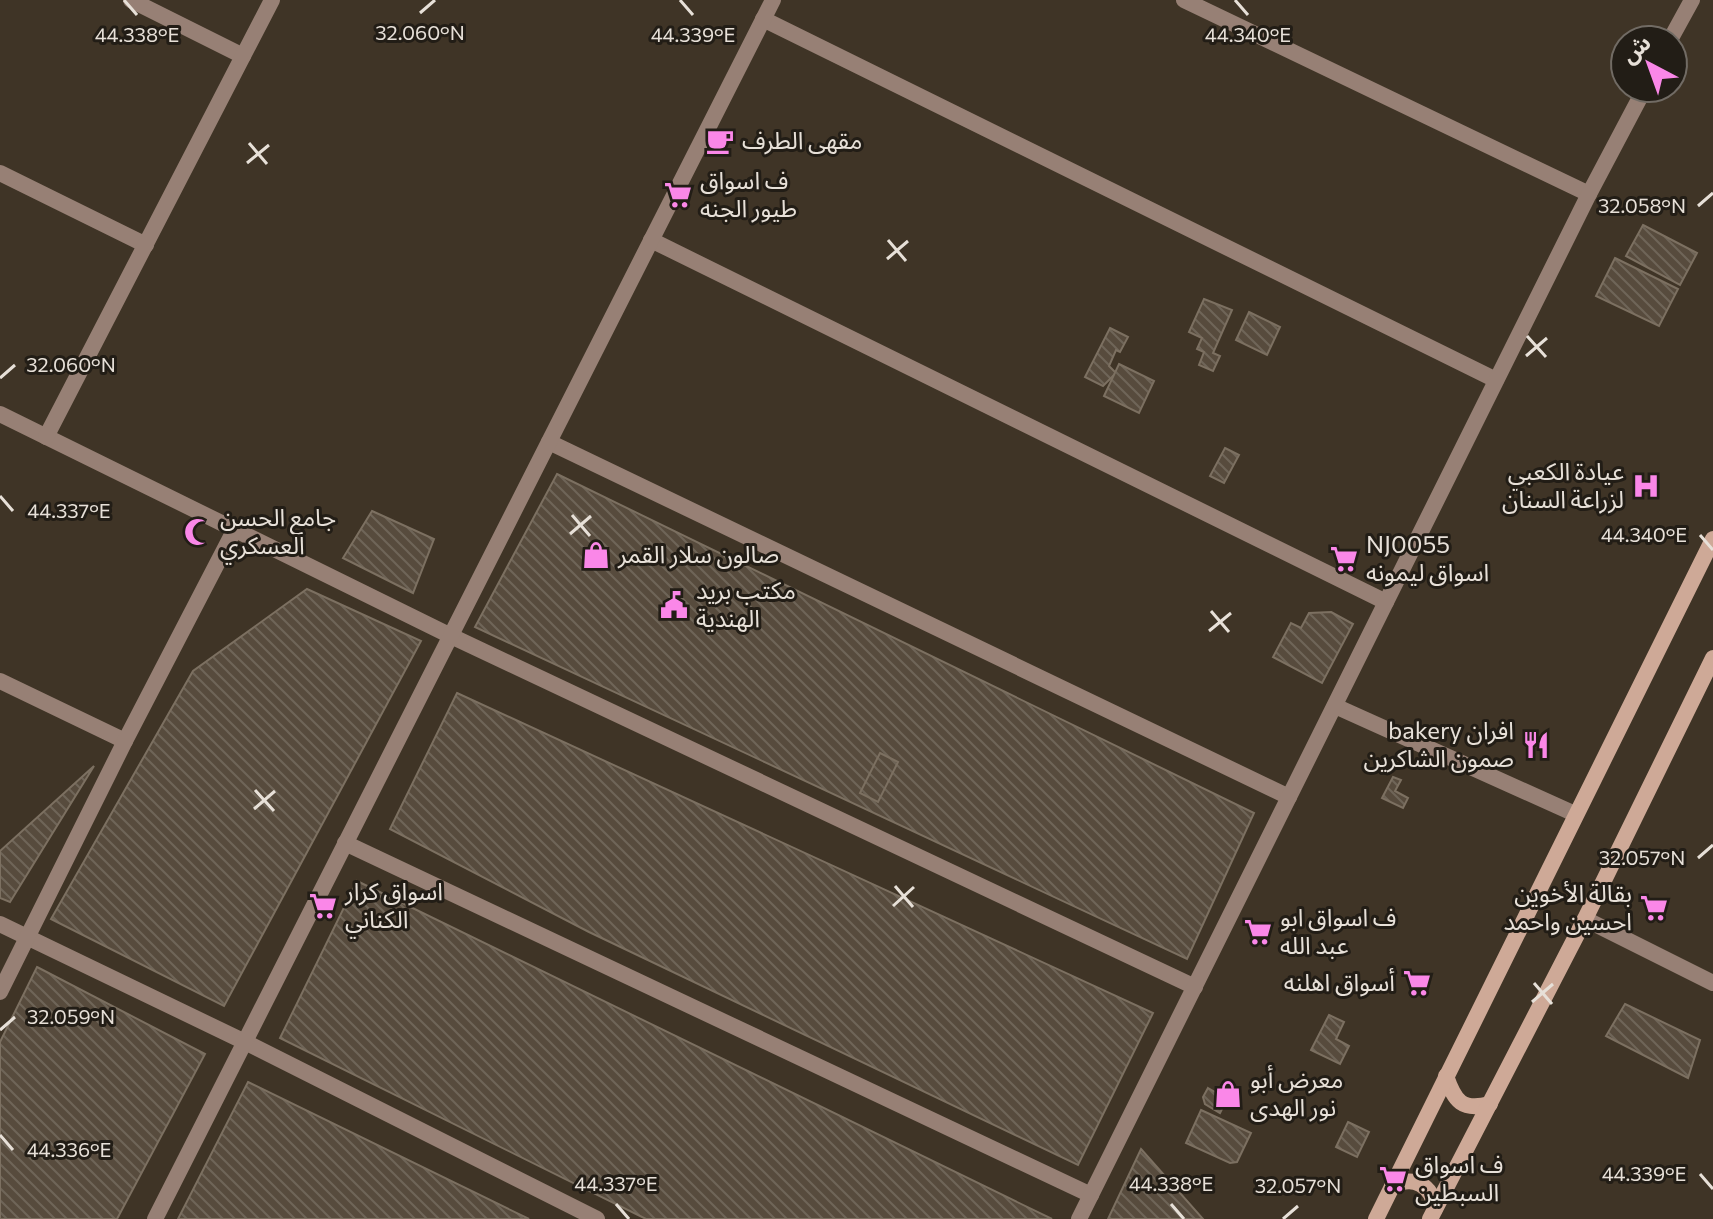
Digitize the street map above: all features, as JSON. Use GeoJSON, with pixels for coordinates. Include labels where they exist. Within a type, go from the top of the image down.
{"type":"FeatureCollection","features":[{"type":"Feature","properties":{"kind":"main road"},"geometry":{"type":"LineString","coordinates":[[1376,1219],[1713,539]]}},
{"type":"Feature","properties":{"kind":"main road"},"geometry":{"type":"LineString","coordinates":[[1433,1214],[1585,919],[1713,658]]}},
{"type":"Feature","properties":{"kind":"main road"},"geometry":{"type":"LineString","coordinates":[[1446,1076],[1451,1092],[1467,1107],[1490,1104]]}},
{"type":"Feature","properties":{"kind":"main road"},"geometry":{"type":"LineString","coordinates":[[1392,1187],[1400,1182],[1421,1184],[1429,1191],[1433,1214]]}},
{"type":"Feature","properties":{"kind":"street"},"geometry":{"type":"LineString","coordinates":[[131,0],[243,56]]}},
{"type":"Feature","properties":{"kind":"street"},"geometry":{"type":"LineString","coordinates":[[46,437],[272,0]]}},
{"type":"Feature","properties":{"kind":"street"},"geometry":{"type":"LineString","coordinates":[[155,1219],[773,0]]}},
{"type":"Feature","properties":{"kind":"street"},"geometry":{"type":"LineString","coordinates":[[1184,0],[1589,194]]}},
{"type":"Feature","properties":{"kind":"street"},"geometry":{"type":"LineString","coordinates":[[1679,24],[1692,0]]}},
{"type":"Feature","properties":{"kind":"street"},"geometry":{"type":"LineString","coordinates":[[763,19],[1496,380]]}},
{"type":"Feature","properties":{"kind":"street"},"geometry":{"type":"LineString","coordinates":[[1079,1219],[1637,104]]}},
{"type":"Feature","properties":{"kind":"street"},"geometry":{"type":"LineString","coordinates":[[0,173],[146,245]]}},
{"type":"Feature","properties":{"kind":"street"},"geometry":{"type":"LineString","coordinates":[[651,240],[1386,602]]}},
{"type":"Feature","properties":{"kind":"street"},"geometry":{"type":"LineString","coordinates":[[0,414],[451,636],[1195,987]]}},
{"type":"Feature","properties":{"kind":"street"},"geometry":{"type":"LineString","coordinates":[[549,442],[1289,797]]}},
{"type":"Feature","properties":{"kind":"street"},"geometry":{"type":"LineString","coordinates":[[0,992],[235,529]]}},
{"type":"Feature","properties":{"kind":"street"},"geometry":{"type":"LineString","coordinates":[[0,681],[125,741]]}},
{"type":"Feature","properties":{"kind":"street"},"geometry":{"type":"LineString","coordinates":[[1335,706],[1575,814]]}},
{"type":"Feature","properties":{"kind":"street"},"geometry":{"type":"LineString","coordinates":[[345,843],[1091,1195]]}},
{"type":"Feature","properties":{"kind":"street"},"geometry":{"type":"LineString","coordinates":[[1585,919],[1713,983]]}},
{"type":"Feature","properties":{"kind":"street"},"geometry":{"type":"LineString","coordinates":[[0,924],[245,1042],[597,1219]]}},
{"type":"Feature","properties":{"kind":"building"},"geometry":{"type":"Polygon","coordinates":[[[1643,225],[1697,253],[1680,285],[1626,256],[1643,225]]]}},
{"type":"Feature","properties":{"kind":"building"},"geometry":{"type":"Polygon","coordinates":[[[1615,258],[1678,289],[1659,326],[1596,296],[1615,258]]]}},
{"type":"Feature","properties":{"kind":"building"},"geometry":{"type":"Polygon","coordinates":[[[1204,299],[1232,310],[1213,353],[1220,356],[1213,371],[1199,365],[1204,352],[1197,349],[1202,338],[1189,332],[1204,299]]]}},
{"type":"Feature","properties":{"kind":"building"},"geometry":{"type":"Polygon","coordinates":[[[1249,312],[1280,327],[1267,355],[1236,340],[1249,312]]]}},
{"type":"Feature","properties":{"kind":"building"},"geometry":{"type":"Polygon","coordinates":[[[1110,328],[1128,337],[1120,352],[1116,350],[1109,366],[1116,373],[1103,386],[1085,377],[1110,328]]]}},
{"type":"Feature","properties":{"kind":"building"},"geometry":{"type":"Polygon","coordinates":[[[1119,364],[1154,381],[1139,413],[1104,396],[1119,364]]]}},
{"type":"Feature","properties":{"kind":"building"},"geometry":{"type":"Polygon","coordinates":[[[1225,448],[1239,455],[1224,483],[1210,476],[1225,448]]]}},
{"type":"Feature","properties":{"kind":"building"},"geometry":{"type":"Polygon","coordinates":[[[557,474],[1254,813],[1187,959],[475,627],[557,474]]]}},
{"type":"Feature","properties":{"kind":"building"},"geometry":{"type":"Polygon","coordinates":[[[372,511],[434,539],[413,593],[343,558],[372,511]]]}},
{"type":"Feature","properties":{"kind":"building"},"geometry":{"type":"Polygon","coordinates":[[[307,589],[421,641],[224,1006],[51,919],[193,671],[307,589]]]}},
{"type":"Feature","properties":{"kind":"building"},"geometry":{"type":"Polygon","coordinates":[[[1331,612],[1353,624],[1322,683],[1273,657],[1291,623],[1301,628],[1309,613],[1331,612]]]}},
{"type":"Feature","properties":{"kind":"building"},"geometry":{"type":"Polygon","coordinates":[[[457,693],[1153,1013],[1078,1165],[589,932],[390,829],[457,693]]]}},
{"type":"Feature","properties":{"kind":"building"},"geometry":{"type":"Polygon","coordinates":[[[880,753],[898,762],[878,802],[860,793],[880,753]]]}},
{"type":"Feature","properties":{"kind":"building"},"geometry":{"type":"Polygon","coordinates":[[[94,766],[10,902],[0,898],[0,851],[94,766]]]}},
{"type":"Feature","properties":{"kind":"building"},"geometry":{"type":"Polygon","coordinates":[[[1393,777],[1401,780],[1395,791],[1408,798],[1403,808],[1382,798],[1393,777]]]}},
{"type":"Feature","properties":{"kind":"building"},"geometry":{"type":"Polygon","coordinates":[[[357,881],[1052,1219],[646,1219],[280,1038],[357,881]]]}},
{"type":"Feature","properties":{"kind":"building"},"geometry":{"type":"Polygon","coordinates":[[[37,967],[205,1054],[117,1219],[0,1219],[0,1042],[37,967]]]}},
{"type":"Feature","properties":{"kind":"building"},"geometry":{"type":"Polygon","coordinates":[[[1625,1004],[1700,1040],[1688,1078],[1606,1036],[1625,1004]]]}},
{"type":"Feature","properties":{"kind":"building"},"geometry":{"type":"Polygon","coordinates":[[[1329,1015],[1344,1022],[1336,1039],[1349,1046],[1340,1064],[1311,1050],[1329,1015]]]}},
{"type":"Feature","properties":{"kind":"building"},"geometry":{"type":"Polygon","coordinates":[[[248,1082],[529,1219],[178,1219],[248,1082]]]}},
{"type":"Feature","properties":{"kind":"building"},"geometry":{"type":"Polygon","coordinates":[[[1208,1088],[1227,1099],[1220,1113],[1205,1104],[1203,1097],[1208,1088]]]}},
{"type":"Feature","properties":{"kind":"building"},"geometry":{"type":"Polygon","coordinates":[[[1201,1110],[1251,1133],[1237,1162],[1230,1163],[1186,1143],[1201,1110]]]}},
{"type":"Feature","properties":{"kind":"building"},"geometry":{"type":"Polygon","coordinates":[[[1348,1122],[1369,1132],[1357,1157],[1336,1147],[1348,1122]]]}},
{"type":"Feature","properties":{"kind":"building"},"geometry":{"type":"Polygon","coordinates":[[[1141,1149],[1203,1219],[1108,1219],[1141,1149]]]}},
{"type":"Feature","properties":{"kind":"place","name":"مقهى الطرف"},"geometry":{"type":"Point","coordinates":[720,141]}},
{"type":"Feature","properties":{"kind":"place","name":"ف اسواق طيور الجنه"},"geometry":{"type":"Point","coordinates":[678,195]}},
{"type":"Feature","properties":{"kind":"place","name":"عيادة الكعبي لزراعة السنان"},"geometry":{"type":"Point","coordinates":[1646,486]}},
{"type":"Feature","properties":{"kind":"place","name":"جامع الحسن العسكري"},"geometry":{"type":"Point","coordinates":[198,532]}},
{"type":"Feature","properties":{"kind":"place","name":"صالون سلار القمر"},"geometry":{"type":"Point","coordinates":[596,555]}},
{"type":"Feature","properties":{"kind":"place","name":"NJ0055 اسواق ليمونه"},"geometry":{"type":"Point","coordinates":[1344,559]}},
{"type":"Feature","properties":{"kind":"place","name":"مكتب بريد الهندية"},"geometry":{"type":"Point","coordinates":[674,605]}},
{"type":"Feature","properties":{"kind":"place","name":"bakery افران صمون الشاكرين"},"geometry":{"type":"Point","coordinates":[1536,745]}},
{"type":"Feature","properties":{"kind":"place","name":"اسواق كرار الكناني"},"geometry":{"type":"Point","coordinates":[323,906]}},
{"type":"Feature","properties":{"kind":"place","name":"بقالة الأخوين احسين واحمد"},"geometry":{"type":"Point","coordinates":[1654,908]}},
{"type":"Feature","properties":{"kind":"place","name":"ف اسواق ابو عبد الله"},"geometry":{"type":"Point","coordinates":[1258,932]}},
{"type":"Feature","properties":{"kind":"place","name":"أسواق اهلنه"},"geometry":{"type":"Point","coordinates":[1417,983]}},
{"type":"Feature","properties":{"kind":"place","name":"معرض أبو نور الهدى"},"geometry":{"type":"Point","coordinates":[1228,1094]}},
{"type":"Feature","properties":{"kind":"place","name":"ف اسواق السبطين"},"geometry":{"type":"Point","coordinates":[1393,1179]}}]}
